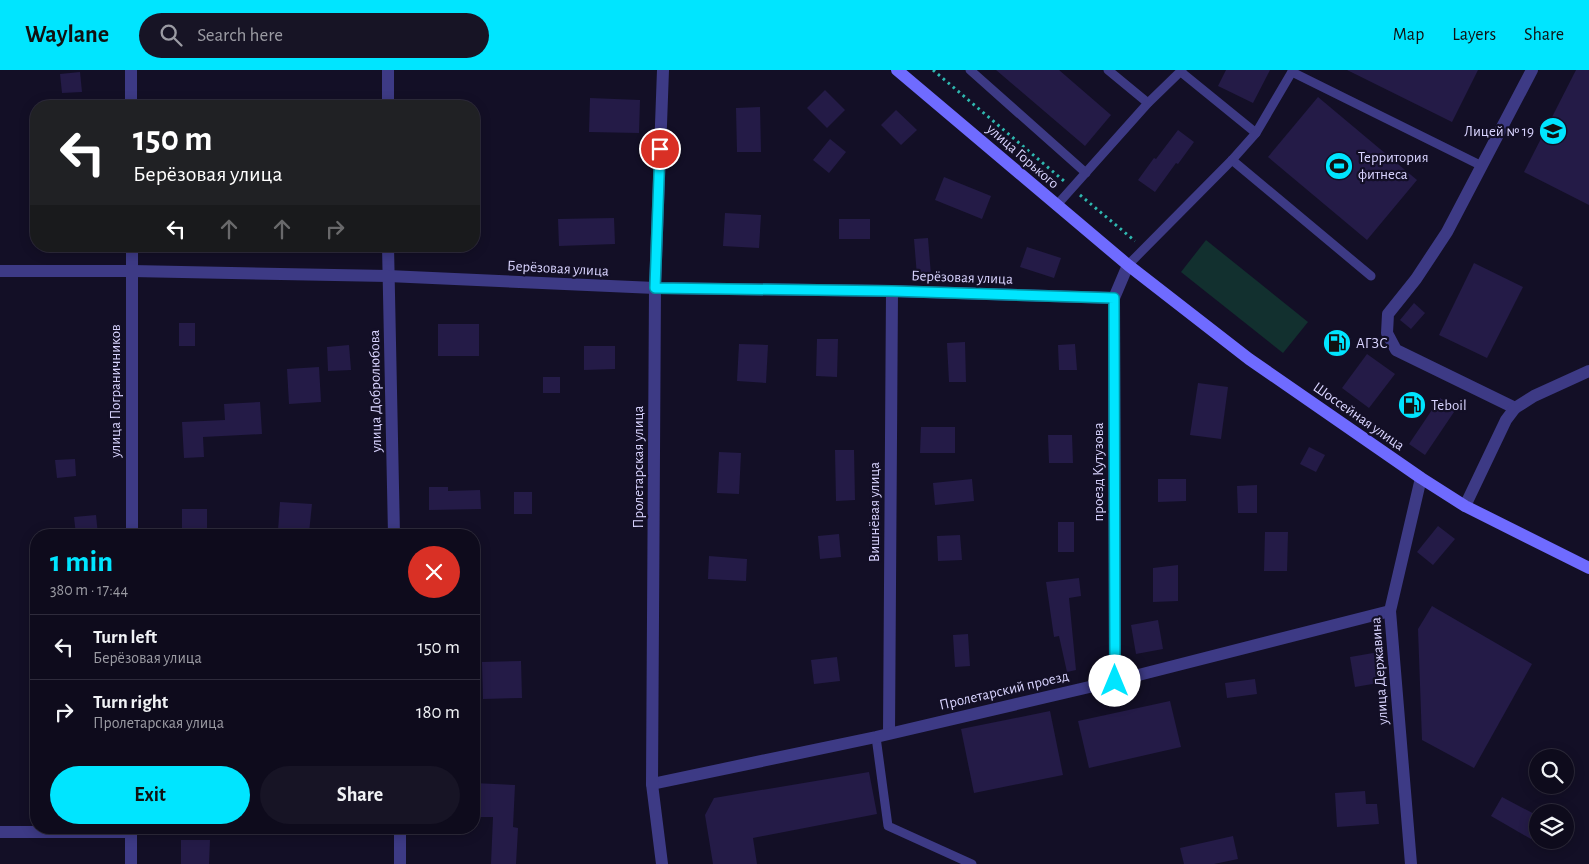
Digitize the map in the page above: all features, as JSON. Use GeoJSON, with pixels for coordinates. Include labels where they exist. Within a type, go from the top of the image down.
{"type":"FeatureCollection","features":[{"type":"Feature","properties":{"kind":"main road","name":"улица Горького"},"geometry":{"type":"LineString","coordinates":[[897,70],[1128,266]]}},
{"type":"Feature","properties":{"kind":"main road","name":"Шоссейная улица"},"geometry":{"type":"LineString","coordinates":[[1128,266],[1249,359],[1421,478],[1465,506],[1589,568]]}},
{"type":"Feature","properties":{"kind":"street"},"geometry":{"type":"LineString","coordinates":[[131,70],[132,100]]}},
{"type":"Feature","properties":{"kind":"street"},"geometry":{"type":"LineString","coordinates":[[388,70],[388,100]]}},
{"type":"Feature","properties":{"kind":"street","name":"Пролетарская улица"},"geometry":{"type":"LineString","coordinates":[[662,864],[652,784],[655,288],[663,70]]}},
{"type":"Feature","properties":{"kind":"street"},"geometry":{"type":"LineString","coordinates":[[1515,408],[1396,350],[1387,333],[1388,314],[1416,279],[1448,232],[1532,70]]}},
{"type":"Feature","properties":{"kind":"street","name":"улица Пограничников"},"geometry":{"type":"LineString","coordinates":[[132,252],[132,529]]}},
{"type":"Feature","properties":{"kind":"street","name":"улица Добролюбова"},"geometry":{"type":"LineString","coordinates":[[388,252],[394,529]]}},
{"type":"Feature","properties":{"kind":"street","name":"проезд Кутузова"},"geometry":{"type":"LineString","coordinates":[[1115,681],[1114,298],[1128,266]]}},
{"type":"Feature","properties":{"kind":"street","name":"Берёзовая улица"},"geometry":{"type":"LineString","coordinates":[[0,271],[132,271],[388,276],[655,288],[892,291],[1114,298]]}},
{"type":"Feature","properties":{"kind":"street","name":"Вишнёвая улица"},"geometry":{"type":"LineString","coordinates":[[889,734],[892,291]]}},
{"type":"Feature","properties":{"kind":"street"},"geometry":{"type":"LineString","coordinates":[[1465,506],[1506,420],[1515,408],[1534,396],[1589,371]]}},
{"type":"Feature","properties":{"kind":"street","name":"улица Державина"},"geometry":{"type":"LineString","coordinates":[[1411,864],[1390,611],[1421,478]]}},
{"type":"Feature","properties":{"kind":"street","name":"Пролетарский проезд"},"geometry":{"type":"LineString","coordinates":[[652,784],[889,734],[1115,681],[1390,611]]}},
{"type":"Feature","properties":{"kind":"street"},"geometry":{"type":"LineString","coordinates":[[0,832],[30,832]]}},
{"type":"Feature","properties":{"kind":"street"},"geometry":{"type":"LineString","coordinates":[[131,834],[131,864]]}},
{"type":"Feature","properties":{"kind":"street"},"geometry":{"type":"LineString","coordinates":[[400,834],[400,864]]}},
{"type":"Feature","properties":{"kind":"lane"},"geometry":{"type":"LineString","coordinates":[[970,70],[1086,173]]}},
{"type":"Feature","properties":{"kind":"lane"},"geometry":{"type":"LineString","coordinates":[[1108,70],[1148,103]]}},
{"type":"Feature","properties":{"kind":"lane"},"geometry":{"type":"LineString","coordinates":[[1056,206],[1148,103],[1182,71],[1256,133]]}},
{"type":"Feature","properties":{"kind":"lane"},"geometry":{"type":"LineString","coordinates":[[1128,266],[1256,133],[1292,71],[1482,166]]}},
{"type":"Feature","properties":{"kind":"lane"},"geometry":{"type":"LineString","coordinates":[[1232,160],[1371,276]]}},
{"type":"Feature","properties":{"kind":"lane"},"geometry":{"type":"LineString","coordinates":[[876,737],[888,826],[972,864]]}},
{"type":"Feature","properties":{"kind":"path"},"geometry":{"type":"LineString","coordinates":[[933,70],[1145,250]]}},
{"type":"Feature","properties":{"kind":"green space"},"geometry":{"type":"Polygon","coordinates":[[[1206,240],[1308,322],[1283,353],[1181,272],[1206,240]]]}},
{"type":"Feature","properties":{"kind":"building"},"geometry":{"type":"Polygon","coordinates":[[[996,70],[1059,70],[1111,115],[1085,146],[996,70]]]}},
{"type":"Feature","properties":{"kind":"building"},"geometry":{"type":"Polygon","coordinates":[[[1226,70],[1270,70],[1253,103],[1218,86],[1226,70]]]}},
{"type":"Feature","properties":{"kind":"building"},"geometry":{"type":"Polygon","coordinates":[[[1347,70],[1478,70],[1452,122],[1347,70]]]}},
{"type":"Feature","properties":{"kind":"building"},"geometry":{"type":"Polygon","coordinates":[[[1576,70],[1589,70],[1589,205],[1524,172],[1576,70]]]}},
{"type":"Feature","properties":{"kind":"building"},"geometry":{"type":"Polygon","coordinates":[[[80,72],[82,92],[62,93],[60,74],[80,72]]]}},
{"type":"Feature","properties":{"kind":"building"},"geometry":{"type":"Polygon","coordinates":[[[825,90],[845,110],[827,128],[807,108],[825,90]]]}},
{"type":"Feature","properties":{"kind":"building","name":"Территория фитнеса"},"geometry":{"type":"Polygon","coordinates":[[[1318,97],[1417,180],[1367,240],[1268,157],[1318,97]]]}},
{"type":"Feature","properties":{"kind":"building"},"geometry":{"type":"Polygon","coordinates":[[[590,98],[640,100],[639,133],[589,132],[590,98]]]}},
{"type":"Feature","properties":{"kind":"building"},"geometry":{"type":"Polygon","coordinates":[[[760,107],[761,152],[737,152],[736,108],[760,107]]]}},
{"type":"Feature","properties":{"kind":"building"},"geometry":{"type":"Polygon","coordinates":[[[896,110],[917,130],[901,145],[881,125],[896,110]]]}},
{"type":"Feature","properties":{"kind":"building"},"geometry":{"type":"Polygon","coordinates":[[[1178,130],[1194,142],[1155,192],[1138,180],[1178,130]]]}},
{"type":"Feature","properties":{"kind":"building"},"geometry":{"type":"Polygon","coordinates":[[[830,139],[846,152],[829,173],[813,160],[830,139]]]}},
{"type":"Feature","properties":{"kind":"building"},"geometry":{"type":"Polygon","coordinates":[[[944,177],[991,196],[982,219],[935,200],[944,177]]]}},
{"type":"Feature","properties":{"kind":"building"},"geometry":{"type":"Polygon","coordinates":[[[725,213],[761,215],[759,248],[723,246],[725,213]]]}},
{"type":"Feature","properties":{"kind":"building"},"geometry":{"type":"Polygon","coordinates":[[[614,218],[615,244],[559,246],[558,219],[614,218]]]}},
{"type":"Feature","properties":{"kind":"building"},"geometry":{"type":"Polygon","coordinates":[[[839,219],[870,219],[870,239],[839,239],[839,219]]]}},
{"type":"Feature","properties":{"kind":"building"},"geometry":{"type":"Polygon","coordinates":[[[928,238],[931,275],[917,276],[914,239],[928,238]]]}},
{"type":"Feature","properties":{"kind":"building"},"geometry":{"type":"Polygon","coordinates":[[[1027,247],[1061,258],[1054,278],[1020,267],[1027,247]]]}},
{"type":"Feature","properties":{"kind":"building"},"geometry":{"type":"Polygon","coordinates":[[[1474,263],[1523,287],[1487,358],[1439,335],[1474,263]]]}},
{"type":"Feature","properties":{"kind":"building"},"geometry":{"type":"Polygon","coordinates":[[[1414,303],[1425,313],[1411,329],[1400,320],[1414,303]]]}},
{"type":"Feature","properties":{"kind":"building"},"geometry":{"type":"Polygon","coordinates":[[[179,323],[195,323],[195,346],[179,346],[179,323]]]}},
{"type":"Feature","properties":{"kind":"building"},"geometry":{"type":"Polygon","coordinates":[[[438,324],[479,324],[479,356],[438,356],[438,324]]]}},
{"type":"Feature","properties":{"kind":"building"},"geometry":{"type":"Polygon","coordinates":[[[817,339],[838,339],[837,377],[816,376],[817,339]]]}},
{"type":"Feature","properties":{"kind":"building"},"geometry":{"type":"Polygon","coordinates":[[[965,342],[966,382],[949,382],[947,343],[965,342]]]}},
{"type":"Feature","properties":{"kind":"building"},"geometry":{"type":"Polygon","coordinates":[[[739,344],[768,345],[766,383],[737,381],[739,344]]]}},
{"type":"Feature","properties":{"kind":"building"},"geometry":{"type":"Polygon","coordinates":[[[1075,344],[1077,370],[1059,370],[1058,345],[1075,344]]]}},
{"type":"Feature","properties":{"kind":"building"},"geometry":{"type":"Polygon","coordinates":[[[349,345],[351,370],[328,371],[327,347],[349,345]]]}},
{"type":"Feature","properties":{"kind":"building"},"geometry":{"type":"Polygon","coordinates":[[[584,346],[615,346],[615,369],[584,370],[584,346]]]}},
{"type":"Feature","properties":{"kind":"building"},"geometry":{"type":"Polygon","coordinates":[[[1367,354],[1395,374],[1369,408],[1342,388],[1367,354]]]}},
{"type":"Feature","properties":{"kind":"building"},"geometry":{"type":"Polygon","coordinates":[[[319,367],[321,402],[289,404],[287,369],[319,367]]]}},
{"type":"Feature","properties":{"kind":"building"},"geometry":{"type":"Polygon","coordinates":[[[543,377],[560,377],[560,393],[543,393],[543,377]]]}},
{"type":"Feature","properties":{"kind":"building"},"geometry":{"type":"Polygon","coordinates":[[[1198,383],[1228,387],[1221,439],[1190,435],[1198,383]]]}},
{"type":"Feature","properties":{"kind":"building"},"geometry":{"type":"Polygon","coordinates":[[[1440,398],[1456,409],[1425,455],[1409,444],[1440,398]]]}},
{"type":"Feature","properties":{"kind":"building"},"geometry":{"type":"Polygon","coordinates":[[[260,402],[262,434],[203,437],[204,457],[184,458],[182,422],[225,420],[224,404],[260,402]]]}},
{"type":"Feature","properties":{"kind":"building"},"geometry":{"type":"Polygon","coordinates":[[[921,427],[955,427],[955,453],[920,453],[921,427]]]}},
{"type":"Feature","properties":{"kind":"building"},"geometry":{"type":"Polygon","coordinates":[[[1048,435],[1072,435],[1073,463],[1049,463],[1048,435]]]}},
{"type":"Feature","properties":{"kind":"building"},"geometry":{"type":"Polygon","coordinates":[[[1309,447],[1325,455],[1316,472],[1300,464],[1309,447]]]}},
{"type":"Feature","properties":{"kind":"building"},"geometry":{"type":"Polygon","coordinates":[[[835,450],[854,450],[855,500],[836,501],[835,450]]]}},
{"type":"Feature","properties":{"kind":"building"},"geometry":{"type":"Polygon","coordinates":[[[719,452],[741,453],[739,494],[717,493],[719,452]]]}},
{"type":"Feature","properties":{"kind":"building"},"geometry":{"type":"Polygon","coordinates":[[[75,459],[76,476],[57,478],[55,460],[75,459]]]}},
{"type":"Feature","properties":{"kind":"building"},"geometry":{"type":"Polygon","coordinates":[[[972,479],[974,501],[935,505],[933,483],[972,479]]]}},
{"type":"Feature","properties":{"kind":"building"},"geometry":{"type":"Polygon","coordinates":[[[1158,479],[1186,479],[1186,501],[1158,502],[1158,479]]]}},
{"type":"Feature","properties":{"kind":"building"},"geometry":{"type":"Polygon","coordinates":[[[1257,485],[1257,513],[1238,513],[1237,486],[1257,485]]]}},
{"type":"Feature","properties":{"kind":"building"},"geometry":{"type":"Polygon","coordinates":[[[429,487],[448,487],[448,491],[480,490],[481,509],[429,510],[429,487]]]}},
{"type":"Feature","properties":{"kind":"building"},"geometry":{"type":"Polygon","coordinates":[[[514,492],[532,492],[532,514],[514,514],[514,492]]]}},
{"type":"Feature","properties":{"kind":"building"},"geometry":{"type":"Polygon","coordinates":[[[280,502],[312,504],[309,529],[278,529],[280,502]]]}},
{"type":"Feature","properties":{"kind":"building"},"geometry":{"type":"Polygon","coordinates":[[[182,509],[207,509],[207,529],[182,529],[182,509]]]}},
{"type":"Feature","properties":{"kind":"building"},"geometry":{"type":"Polygon","coordinates":[[[96,515],[97,529],[75,529],[74,517],[96,515]]]}},
{"type":"Feature","properties":{"kind":"building"},"geometry":{"type":"Polygon","coordinates":[[[1058,522],[1074,522],[1074,552],[1058,552],[1058,522]]]}},
{"type":"Feature","properties":{"kind":"building"},"geometry":{"type":"Polygon","coordinates":[[[1438,526],[1455,539],[1433,565],[1417,552],[1438,526]]]}},
{"type":"Feature","properties":{"kind":"building"},"geometry":{"type":"Polygon","coordinates":[[[1265,532],[1288,532],[1287,571],[1264,571],[1265,532]]]}},
{"type":"Feature","properties":{"kind":"building"},"geometry":{"type":"Polygon","coordinates":[[[839,534],[841,557],[820,559],[818,536],[839,534]]]}},
{"type":"Feature","properties":{"kind":"building"},"geometry":{"type":"Polygon","coordinates":[[[960,535],[962,560],[938,561],[937,536],[960,535]]]}},
{"type":"Feature","properties":{"kind":"building"},"geometry":{"type":"Polygon","coordinates":[[[709,556],[747,559],[746,581],[708,579],[709,556]]]}},
{"type":"Feature","properties":{"kind":"building"},"geometry":{"type":"Polygon","coordinates":[[[1178,565],[1178,601],[1153,602],[1153,568],[1178,565]]]}},
{"type":"Feature","properties":{"kind":"building"},"geometry":{"type":"Polygon","coordinates":[[[1079,578],[1081,596],[1069,598],[1076,670],[1067,672],[1059,636],[1054,637],[1046,582],[1079,578]]]}},
{"type":"Feature","properties":{"kind":"building"},"geometry":{"type":"Polygon","coordinates":[[[1432,606],[1532,664],[1474,768],[1422,740],[1418,629],[1432,606]]]}},
{"type":"Feature","properties":{"kind":"building"},"geometry":{"type":"Polygon","coordinates":[[[1158,620],[1163,649],[1136,654],[1131,625],[1158,620]]]}},
{"type":"Feature","properties":{"kind":"building"},"geometry":{"type":"Polygon","coordinates":[[[968,634],[970,666],[955,667],[953,635],[968,634]]]}},
{"type":"Feature","properties":{"kind":"building"},"geometry":{"type":"Polygon","coordinates":[[[1379,652],[1384,682],[1355,687],[1350,657],[1379,652]]]}},
{"type":"Feature","properties":{"kind":"building"},"geometry":{"type":"Polygon","coordinates":[[[837,657],[840,681],[814,684],[811,660],[837,657]]]}},
{"type":"Feature","properties":{"kind":"building"},"geometry":{"type":"Polygon","coordinates":[[[521,661],[522,698],[483,699],[482,662],[521,661]]]}},
{"type":"Feature","properties":{"kind":"building"},"geometry":{"type":"Polygon","coordinates":[[[1255,679],[1257,694],[1227,698],[1225,683],[1255,679]]]}},
{"type":"Feature","properties":{"kind":"building"},"geometry":{"type":"Polygon","coordinates":[[[1170,701],[1181,747],[1089,768],[1078,721],[1170,701]]]}},
{"type":"Feature","properties":{"kind":"building"},"geometry":{"type":"Polygon","coordinates":[[[1050,711],[1063,775],[974,793],[961,729],[1050,711]]]}},
{"type":"Feature","properties":{"kind":"building"},"geometry":{"type":"Polygon","coordinates":[[[869,772],[877,814],[753,838],[757,864],[713,864],[705,815],[714,798],[869,772]]]}},
{"type":"Feature","properties":{"kind":"building"},"geometry":{"type":"Polygon","coordinates":[[[480,783],[515,785],[513,827],[518,828],[516,864],[491,864],[493,817],[480,817],[480,783]]]}},
{"type":"Feature","properties":{"kind":"building"},"geometry":{"type":"Polygon","coordinates":[[[1365,791],[1366,804],[1377,804],[1379,824],[1337,827],[1335,793],[1365,791]]]}},
{"type":"Feature","properties":{"kind":"building"},"geometry":{"type":"Polygon","coordinates":[[[1502,797],[1529,811],[1529,838],[1491,816],[1502,797]]]}},
{"type":"Feature","properties":{"kind":"building"},"geometry":{"type":"Polygon","coordinates":[[[1233,836],[1238,859],[1214,864],[1184,864],[1180,848],[1233,836]]]}},
{"type":"Feature","properties":{"kind":"building"},"geometry":{"type":"Polygon","coordinates":[[[181,840],[210,840],[209,864],[181,864],[181,840]]]}},
{"type":"Feature","properties":{"kind":"place","name":"Лицей № 19"},"geometry":{"type":"Point","coordinates":[1553,131]}},
{"type":"Feature","properties":{"kind":"place","name":"Территория фитнеса"},"geometry":{"type":"Point","coordinates":[1339,166]}},
{"type":"Feature","properties":{"kind":"place","name":"АГЗС"},"geometry":{"type":"Point","coordinates":[1337,343]}},
{"type":"Feature","properties":{"kind":"place","name":"Teboil"},"geometry":{"type":"Point","coordinates":[1412,405]}},
{"type":"Feature","properties":{"kind":"route"},"geometry":{"type":"LineString","coordinates":[[660,149],[655,288],[892,291],[1114,298],[1115,681]]}}]}
